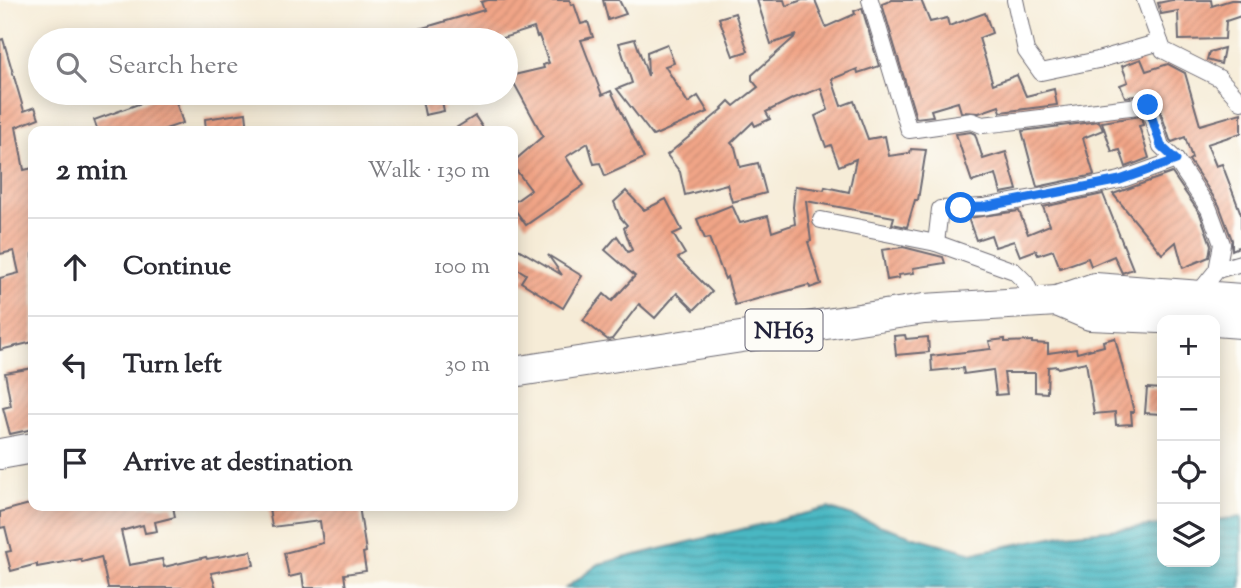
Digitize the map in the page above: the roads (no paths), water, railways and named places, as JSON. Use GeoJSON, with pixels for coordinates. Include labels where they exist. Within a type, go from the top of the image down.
{"type":"FeatureCollection","features":[{"type":"Feature","properties":{"kind":"highway","name":"NH63"},"geometry":{"type":"LineString","coordinates":[[518,371],[923,309],[1046,301],[1090,315],[1201,308],[1241,299]]}},
{"type":"Feature","properties":{"kind":"highway"},"geometry":{"type":"LineString","coordinates":[[1220,321],[1241,323]]}},
{"type":"Feature","properties":{"kind":"highway"},"geometry":{"type":"LineString","coordinates":[[0,454],[28,449]]}},
{"type":"Feature","properties":{"kind":"street"},"geometry":{"type":"LineString","coordinates":[[870,0],[909,130],[972,121],[982,125],[1032,120],[1148,105],[1161,146],[1176,160],[1209,209],[1222,244],[1217,270],[1201,308]]}},
{"type":"Feature","properties":{"kind":"street"},"geometry":{"type":"LineString","coordinates":[[1015,0],[1026,51],[1041,72],[1098,61],[1160,42]]}},
{"type":"Feature","properties":{"kind":"street"},"geometry":{"type":"LineString","coordinates":[[1145,0],[1163,50],[1219,78],[1241,102]]}},
{"type":"Feature","properties":{"kind":"street"},"geometry":{"type":"LineString","coordinates":[[936,243],[940,209],[983,207],[1050,195],[1120,180],[1176,160]]}},
{"type":"Feature","properties":{"kind":"street"},"geometry":{"type":"LineString","coordinates":[[821,220],[936,243],[1014,271],[1046,301]]}},
{"type":"Feature","properties":{"kind":"street"},"geometry":{"type":"LineString","coordinates":[[1217,270],[1241,263]]}},
{"type":"Feature","properties":{"kind":"water"},"geometry":{"type":"Polygon","coordinates":[[[828,508],[973,553],[1066,534],[1157,525],[1157,567],[1220,567],[1220,519],[1241,517],[1241,588],[566,588],[599,564],[828,508]]]}}]}
